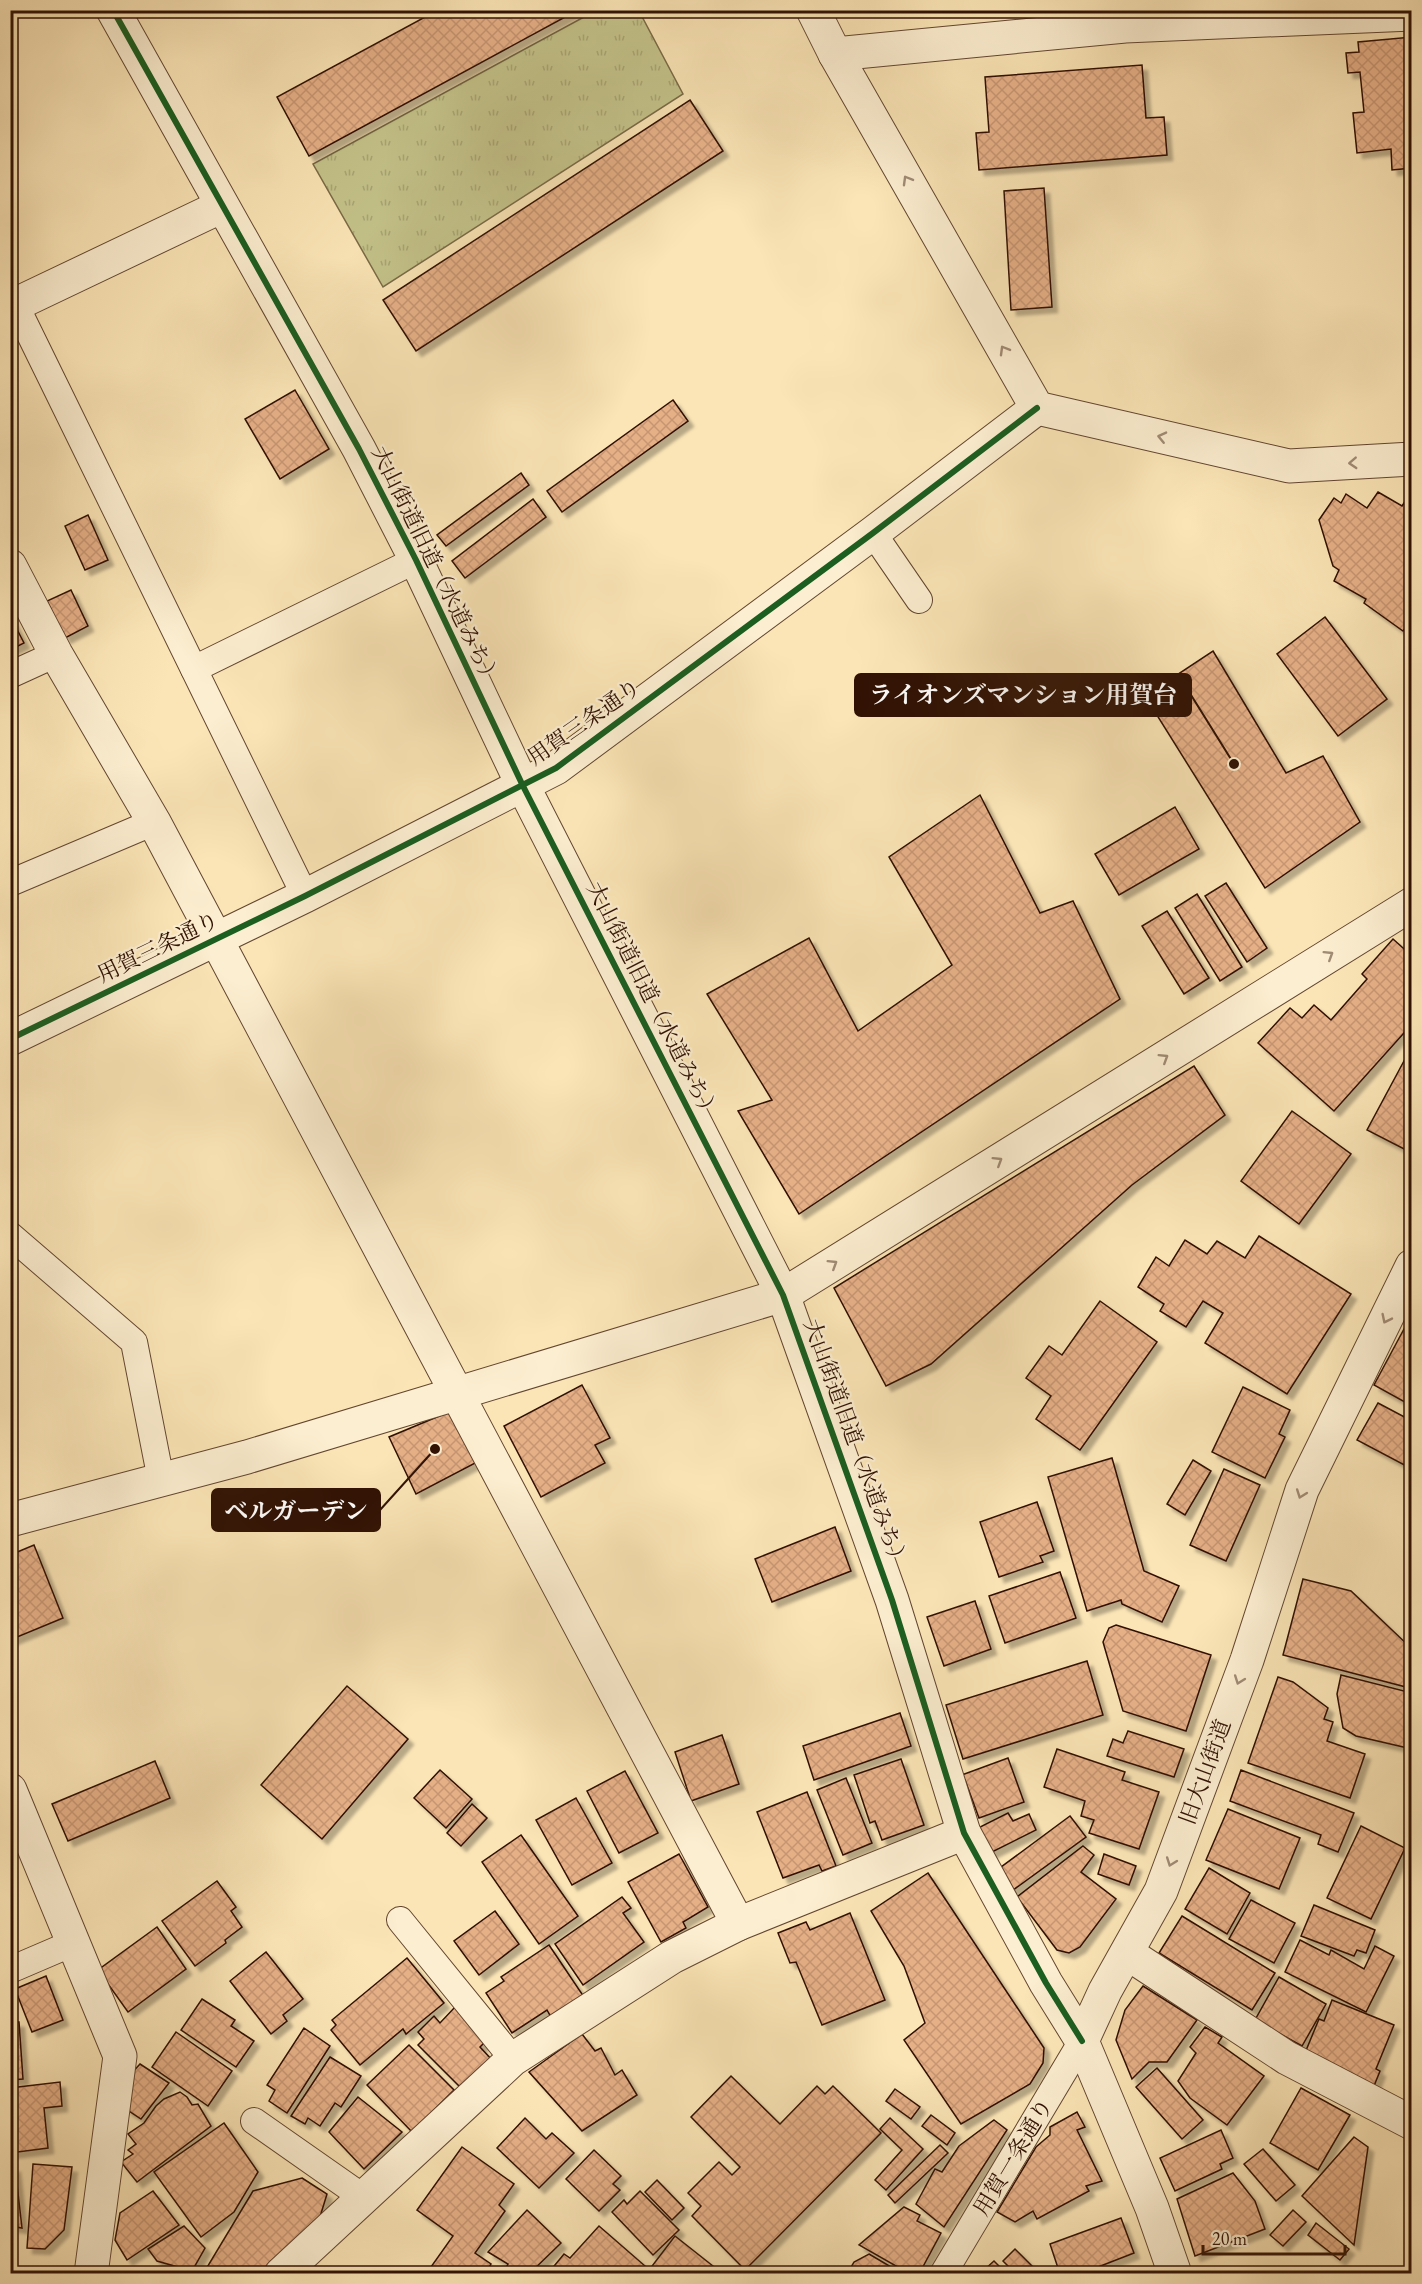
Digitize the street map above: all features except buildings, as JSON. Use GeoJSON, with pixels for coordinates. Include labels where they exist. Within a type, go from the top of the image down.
{"type":"FeatureCollection","features":[{"type":"Feature","properties":{"kind":"street","name":"大山街道旧道（水道みち）"},"geometry":{"type":"LineString","coordinates":[[113,10],[359,449],[416,560],[523,786],[783,1295],[892,1600],[964,1833],[1046,1983],[1082,2041]]}},
{"type":"Feature","properties":{"kind":"street"},"geometry":{"type":"LineString","coordinates":[[813,10],[835,54],[1037,408],[1289,466],[1412,459]]}},
{"type":"Feature","properties":{"kind":"street"},"geometry":{"type":"LineString","coordinates":[[835,54],[1125,18],[1412,14]]}},
{"type":"Feature","properties":{"kind":"street"},"geometry":{"type":"LineString","coordinates":[[13,305],[222,206]]}},
{"type":"Feature","properties":{"kind":"street","name":"用賀三条通り"},"geometry":{"type":"LineString","coordinates":[[10,1039],[305,896],[556,768],[873,533],[1037,408]]}},
{"type":"Feature","properties":{"kind":"street"},"geometry":{"type":"LineString","coordinates":[[10,566],[56,654],[154,822],[738,1924]]}},
{"type":"Feature","properties":{"kind":"street"},"geometry":{"type":"LineString","coordinates":[[10,1520],[247,1457],[783,1295],[1412,904]]}},
{"type":"Feature","properties":{"kind":"street","name":"旧大山街道"},"geometry":{"type":"LineString","coordinates":[[1082,2041],[1105,1990],[1161,1891],[1247,1660],[1302,1490],[1412,1266]]}},
{"type":"Feature","properties":{"kind":"street"},"geometry":{"type":"LineString","coordinates":[[10,1790],[120,2056],[91,2274]]}},
{"type":"Feature","properties":{"kind":"street"},"geometry":{"type":"LineString","coordinates":[[281,2274],[513,2059],[672,1957],[738,1924],[964,1833]]}},
{"type":"Feature","properties":{"kind":"street"},"geometry":{"type":"LineString","coordinates":[[1127,1953],[1287,2058],[1412,2123]]}},
{"type":"Feature","properties":{"kind":"street"},"geometry":{"type":"LineString","coordinates":[[1082,2041],[1152,2208],[1175,2274]]}},
{"type":"Feature","properties":{"kind":"lane"},"geometry":{"type":"LineString","coordinates":[[13,305],[305,896]]}},
{"type":"Feature","properties":{"kind":"lane"},"geometry":{"type":"LineString","coordinates":[[873,533],[920,600]]}},
{"type":"Feature","properties":{"kind":"lane"},"geometry":{"type":"LineString","coordinates":[[194,669],[416,560]]}},
{"type":"Feature","properties":{"kind":"lane"},"geometry":{"type":"LineString","coordinates":[[10,675],[56,654]]}},
{"type":"Feature","properties":{"kind":"lane"},"geometry":{"type":"LineString","coordinates":[[10,883],[154,822]]}},
{"type":"Feature","properties":{"kind":"lane"},"geometry":{"type":"LineString","coordinates":[[10,1235],[134,1342],[161,1480]]}},
{"type":"Feature","properties":{"kind":"lane"},"geometry":{"type":"LineString","coordinates":[[400,1920],[513,2059]]}},
{"type":"Feature","properties":{"kind":"lane"},"geometry":{"type":"LineString","coordinates":[[10,1970],[73,1942]]}},
{"type":"Feature","properties":{"kind":"lane","name":"用賀一条通り"},"geometry":{"type":"LineString","coordinates":[[943,2274],[1082,2041]]}},
{"type":"Feature","properties":{"kind":"lane"},"geometry":{"type":"LineString","coordinates":[[254,2121],[364,2198]]}},
{"type":"Feature","properties":{"kind":"green space"},"geometry":{"type":"Polygon","coordinates":[[[595,11],[639,11],[683,94],[383,287],[313,164],[595,11]]]}},
{"type":"Feature","properties":{"kind":"cycle path"},"geometry":{"type":"LineString","coordinates":[[113,10],[359,449],[416,560],[523,786],[783,1295],[892,1600],[964,1833],[1046,1983],[1082,2041]]}},
{"type":"Feature","properties":{"kind":"cycle path"},"geometry":{"type":"LineString","coordinates":[[10,1039],[305,896],[556,768],[873,533],[1037,408]]}},
{"type":"Feature","properties":{"kind":"place","name":"ライオンズマンション用賀台"},"geometry":{"type":"Point","coordinates":[1234,764]}},
{"type":"Feature","properties":{"kind":"place","name":"ベルガーデン"},"geometry":{"type":"Point","coordinates":[435,1449]}}]}
